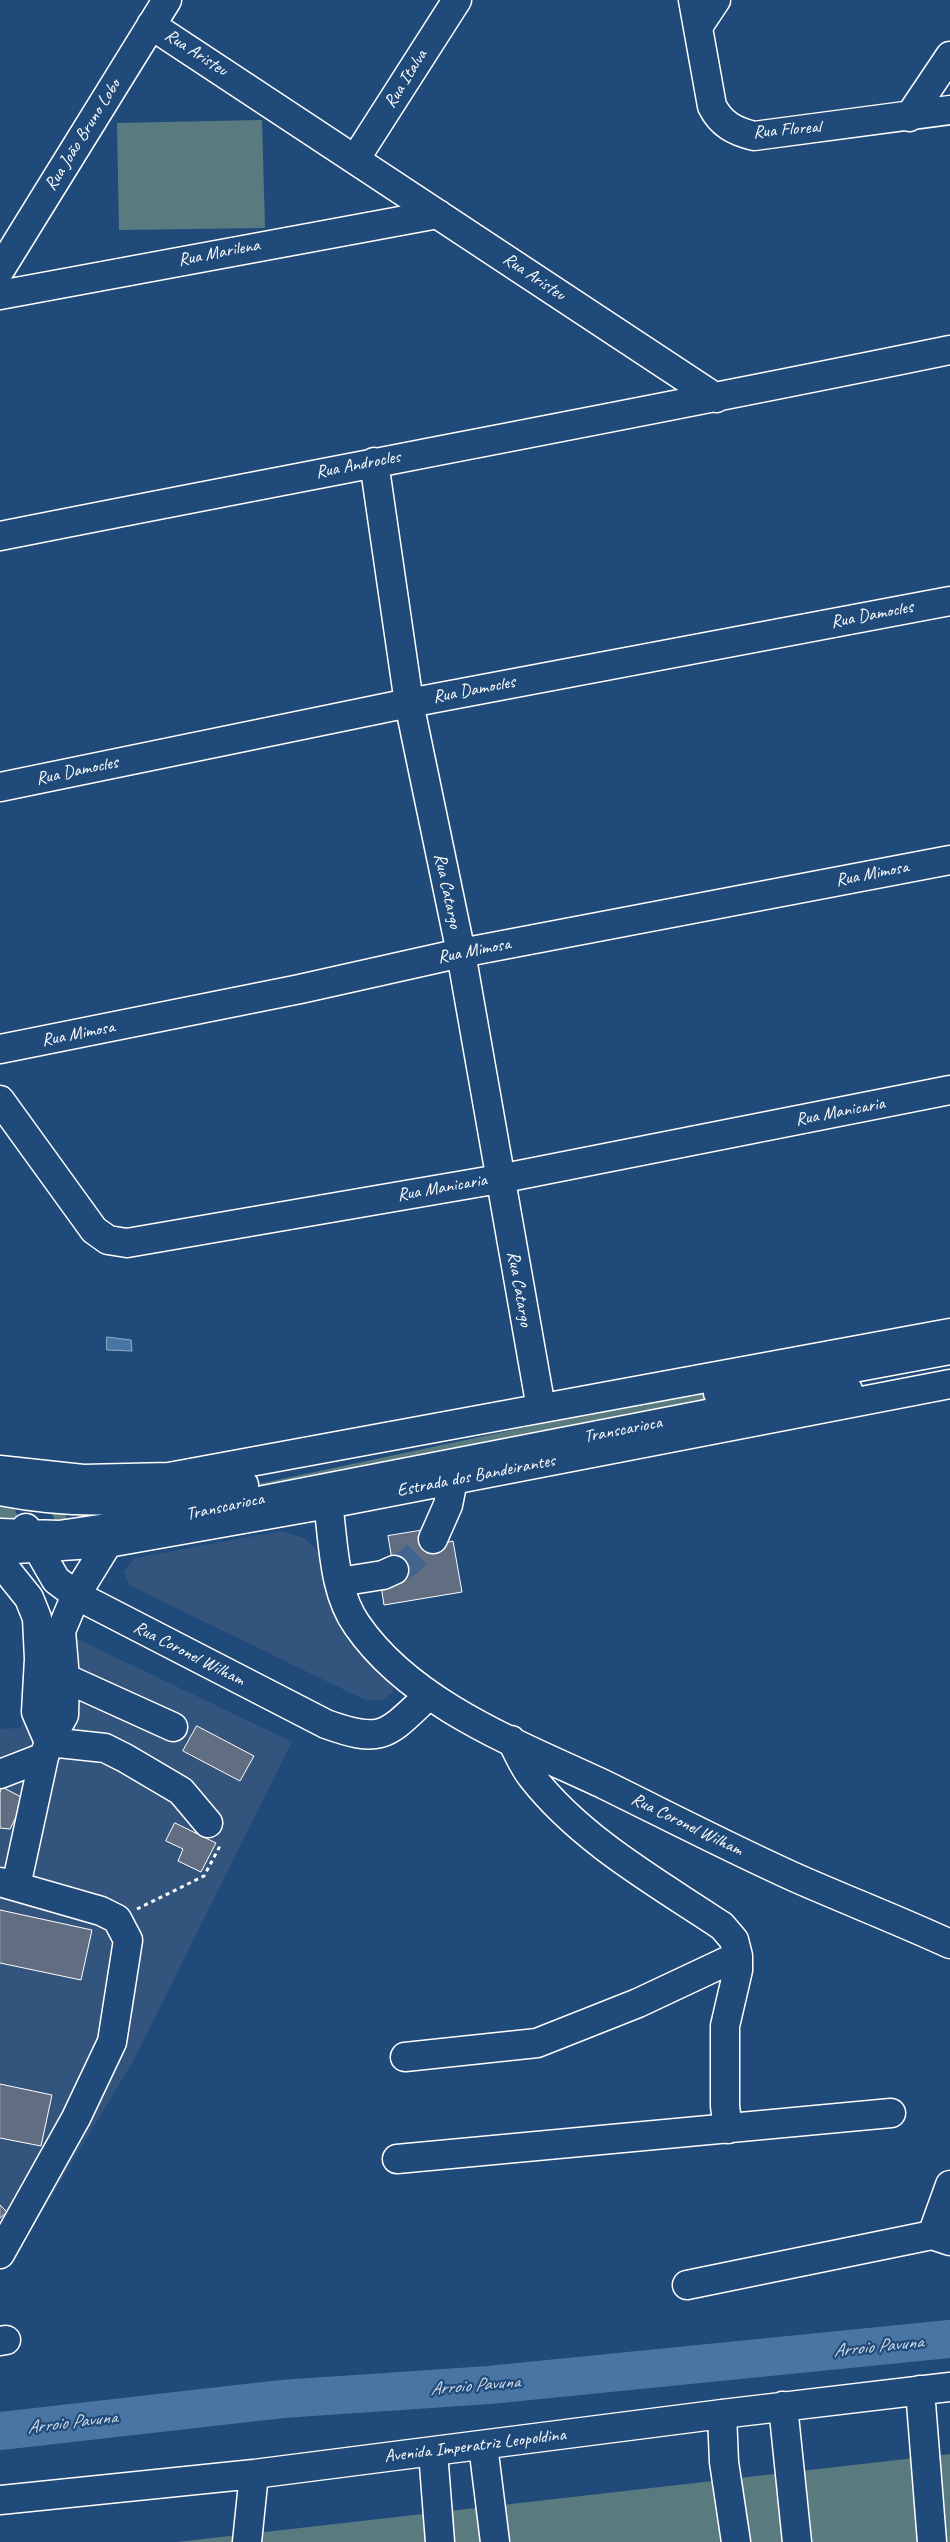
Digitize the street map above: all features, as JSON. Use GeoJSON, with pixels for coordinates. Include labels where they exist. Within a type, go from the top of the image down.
{"type":"FeatureCollection","features":[{"type":"Feature","properties":{"kind":"street","name":"Rua João Bruno Lobo"},"geometry":{"type":"LineString","coordinates":[[0,270],[167,0]]}},
{"type":"Feature","properties":{"kind":"street","name":"Rua Italva"},"geometry":{"type":"LineString","coordinates":[[356,158],[457,0]]}},
{"type":"Feature","properties":{"kind":"street","name":"Rua Floreal"},"geometry":{"type":"LineString","coordinates":[[693,0],[712,106],[718,119],[737,132],[754,136],[909,117],[950,110]]}},
{"type":"Feature","properties":{"kind":"street"},"geometry":{"type":"LineString","coordinates":[[698,27],[716,0]]}},
{"type":"Feature","properties":{"kind":"street","name":"Rua Aristeu"},"geometry":{"type":"LineString","coordinates":[[151,25],[356,158],[716,398]]}},
{"type":"Feature","properties":{"kind":"street"},"geometry":{"type":"LineString","coordinates":[[909,117],[950,56]]}},
{"type":"Feature","properties":{"kind":"street","name":"Rua Marilena"},"geometry":{"type":"LineString","coordinates":[[0,295],[438,214]]}},
{"type":"Feature","properties":{"kind":"street"},"geometry":{"type":"LineString","coordinates":[[716,398],[950,350]]}},
{"type":"Feature","properties":{"kind":"street","name":"Rua Androcles"},"geometry":{"type":"LineString","coordinates":[[0,536],[374,462],[716,398]]}},
{"type":"Feature","properties":{"kind":"street","name":"Rua Catargo"},"geometry":{"type":"LineString","coordinates":[[374,462],[409,703],[461,952],[499,1179],[541,1408]]}},
{"type":"Feature","properties":{"kind":"street","name":"Rua Damocles"},"geometry":{"type":"LineString","coordinates":[[0,787],[409,703],[950,600]]}},
{"type":"Feature","properties":{"kind":"street","name":"Rua Mimosa"},"geometry":{"type":"LineString","coordinates":[[0,1049],[300,989],[461,952],[950,860]]}},
{"type":"Feature","properties":{"kind":"street","name":"Rua Manicaria"},"geometry":{"type":"LineString","coordinates":[[0,1100],[94,1230],[108,1240],[127,1243],[499,1179],[950,1090]]}},
{"type":"Feature","properties":{"kind":"street"},"geometry":{"type":"LineString","coordinates":[[3,1482],[82,1479],[120,1480],[169,1477],[950,1333]]}},
{"type":"Feature","properties":{"kind":"street","name":"Transcarioca"},"geometry":{"type":"LineString","coordinates":[[3,1482],[60,1500],[126,1502],[162,1498],[355,1464],[605,1414],[950,1350]]}},
{"type":"Feature","properties":{"kind":"street","name":"Transcarioca"},"geometry":{"type":"LineString","coordinates":[[0,1533],[34,1542],[59,1535],[161,1520],[573,1439],[950,1370]]}},
{"type":"Feature","properties":{"kind":"street","name":"Estrada dos Bandeirantes"},"geometry":{"type":"LineString","coordinates":[[0,1550],[34,1542],[108,1543],[328,1504],[950,1384]]}},
{"type":"Feature","properties":{"kind":"street"},"geometry":{"type":"LineString","coordinates":[[433,1538],[448,1505],[453,1480]]}},
{"type":"Feature","properties":{"kind":"street","name":"Rua Coronel Wilham"},"geometry":{"type":"LineString","coordinates":[[3,1482],[56,1580],[76,1595],[326,1724],[354,1734],[372,1736],[383,1733],[400,1723],[429,1695]]}},
{"type":"Feature","properties":{"kind":"street","name":"Rua Coronel Wilham"},"geometry":{"type":"LineString","coordinates":[[328,1504],[339,1582],[346,1604],[357,1624],[398,1668],[429,1695],[511,1740],[794,1877],[950,1944]]}},
{"type":"Feature","properties":{"kind":"street"},"geometry":{"type":"LineString","coordinates":[[0,2254],[76,2118],[112,2042],[128,1940],[117,1920],[102,1910],[8,1884],[46,1750],[64,1715],[65,1678],[62,1631],[76,1595],[108,1543]]}},
{"type":"Feature","properties":{"kind":"street"},"geometry":{"type":"LineString","coordinates":[[0,1562],[29,1598],[37,1618],[39,1658],[36,1712],[46,1750]]}},
{"type":"Feature","properties":{"kind":"street"},"geometry":{"type":"LineString","coordinates":[[339,1582],[383,1575],[394,1570]]}},
{"type":"Feature","properties":{"kind":"street"},"geometry":{"type":"LineString","coordinates":[[65,1678],[173,1727]]}},
{"type":"Feature","properties":{"kind":"street"},"geometry":{"type":"LineString","coordinates":[[511,1740],[531,1775],[555,1804],[614,1854],[722,1926],[734,1940],[738,1956],[738,1970],[725,2026],[725,2106],[728,2129]]}},
{"type":"Feature","properties":{"kind":"street"},"geometry":{"type":"LineString","coordinates":[[0,1774],[46,1750],[105,1748],[181,1791],[208,1823]]}},
{"type":"Feature","properties":{"kind":"street"},"geometry":{"type":"LineString","coordinates":[[405,2057],[537,2043],[638,2003],[738,1956]]}},
{"type":"Feature","properties":{"kind":"street"},"geometry":{"type":"LineString","coordinates":[[397,2159],[891,2113]]}},
{"type":"Feature","properties":{"kind":"street"},"geometry":{"type":"LineString","coordinates":[[687,2285],[941,2238],[950,2185]]}},
{"type":"Feature","properties":{"kind":"street","name":"Avenida Imperatriz Leopoldina"},"geometry":{"type":"LineString","coordinates":[[0,2500],[254,2474],[784,2406],[950,2387]]}},
{"type":"Feature","properties":{"kind":"street"},"geometry":{"type":"LineString","coordinates":[[920,2390],[932,2542]]}},
{"type":"Feature","properties":{"kind":"street"},"geometry":{"type":"LineString","coordinates":[[784,2406],[797,2542]]}},
{"type":"Feature","properties":{"kind":"street"},"geometry":{"type":"LineString","coordinates":[[722,2414],[724,2462],[736,2542]]}},
{"type":"Feature","properties":{"kind":"street"},"geometry":{"type":"LineString","coordinates":[[483,2445],[495,2542]]}},
{"type":"Feature","properties":{"kind":"street"},"geometry":{"type":"LineString","coordinates":[[433,2452],[440,2542]]}},
{"type":"Feature","properties":{"kind":"street"},"geometry":{"type":"LineString","coordinates":[[247,2542],[254,2474]]}},
{"type":"Feature","properties":{"kind":"path"},"geometry":{"type":"LineString","coordinates":[[117,1920],[208,1872],[221,1844],[210,1835],[208,1823]]}},
{"type":"Feature","properties":{"kind":"shaded area"},"geometry":{"type":"Polygon","coordinates":[[[107,1337],[131,1340],[132,1351],[107,1350],[107,1337]]]}},
{"type":"Feature","properties":{"kind":"shaded area"},"geometry":{"type":"Polygon","coordinates":[[[281,1531],[304,1538],[323,1556],[393,1678],[393,1692],[381,1701],[365,1700],[129,1585],[124,1572],[135,1558],[281,1531]]]}},
{"type":"Feature","properties":{"kind":"shaded area"},"geometry":{"type":"Polygon","coordinates":[[[31,1628],[61,1631],[292,1742],[132,2063],[10,2265],[0,2266],[0,1729],[21,1728],[31,1628]]]}},
{"type":"Feature","properties":{"kind":"green space"},"geometry":{"type":"Polygon","coordinates":[[[262,120],[265,228],[119,230],[117,123],[262,120]]]}},
{"type":"Feature","properties":{"kind":"green space"},"geometry":{"type":"Polygon","coordinates":[[[950,1344],[950,1365],[747,1405],[80,1522],[78,1512],[230,1490],[541,1424],[950,1344]]]}},
{"type":"Feature","properties":{"kind":"green space"},"geometry":{"type":"Polygon","coordinates":[[[0,1499],[11,1501],[25,1533],[0,1531],[0,1499]]]}},
{"type":"Feature","properties":{"kind":"green space"},"geometry":{"type":"Polygon","coordinates":[[[44,1499],[58,1499],[69,1523],[56,1522],[44,1499]]]}},
{"type":"Feature","properties":{"kind":"green space"},"geometry":{"type":"Polygon","coordinates":[[[950,2454],[950,2542],[177,2542],[950,2454]]]}},
{"type":"Feature","properties":{"kind":"building"},"geometry":{"type":"Polygon","coordinates":[[[431,1529],[434,1545],[453,1541],[462,1592],[384,1605],[381,1586],[396,1584],[388,1536],[431,1529]]]}},
{"type":"Feature","properties":{"kind":"building"},"geometry":{"type":"Polygon","coordinates":[[[197,1726],[254,1756],[240,1781],[183,1751],[197,1726]]]}},
{"type":"Feature","properties":{"kind":"building"},"geometry":{"type":"Polygon","coordinates":[[[2,1787],[25,1799],[10,1829],[0,1828],[0,1793],[2,1787]]]}},
{"type":"Feature","properties":{"kind":"building"},"geometry":{"type":"Polygon","coordinates":[[[175,1823],[216,1843],[201,1872],[178,1861],[183,1849],[166,1841],[175,1823]]]}},
{"type":"Feature","properties":{"kind":"building"},"geometry":{"type":"Polygon","coordinates":[[[0,1910],[92,1930],[81,1980],[0,1963],[0,1910]]]}},
{"type":"Feature","properties":{"kind":"building"},"geometry":{"type":"Polygon","coordinates":[[[0,2084],[52,2095],[41,2146],[0,2138],[0,2084]]]}},
{"type":"Feature","properties":{"kind":"building"},"geometry":{"type":"Polygon","coordinates":[[[0,2205],[7,2212],[0,2218],[0,2205]]]}},
{"type":"Feature","properties":{"kind":"waterway","name":"Arroio Pavuna"},"geometry":{"type":"LineString","coordinates":[[0,2431],[282,2399],[489,2385],[950,2339]]}},
{"type":"Feature","properties":{"kind":"tunnel"},"geometry":{"type":"LineString","coordinates":[[394,1570],[409,1562],[433,1539]]}}]}
